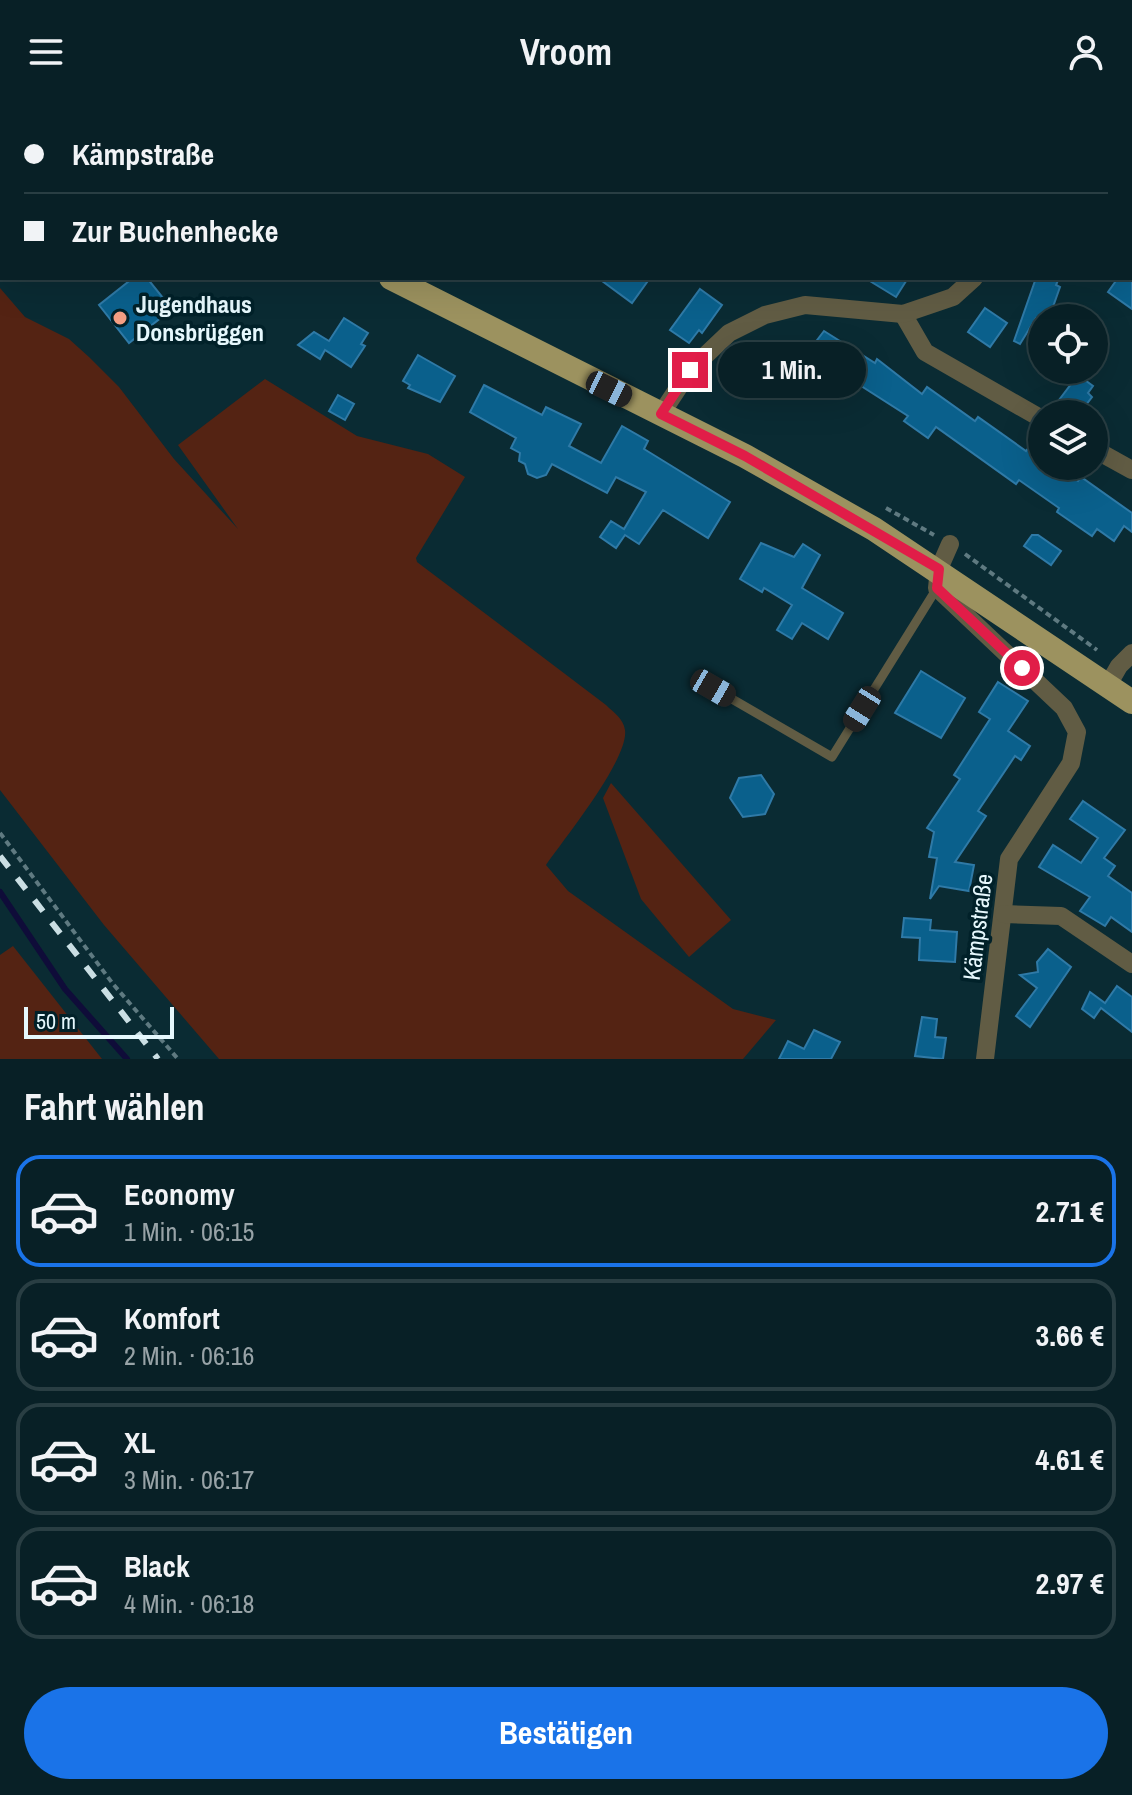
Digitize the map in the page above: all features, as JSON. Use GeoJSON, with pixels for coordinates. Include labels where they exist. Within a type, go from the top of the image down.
{"type":"FeatureCollection","features":[{"type":"Feature","properties":{"kind":"main road"},"geometry":{"type":"LineString","coordinates":[[395,280],[745,456],[1132,702]]}},
{"type":"Feature","properties":{"kind":"street"},"geometry":{"type":"LineString","coordinates":[[661,414],[690,370],[729,333],[765,315],[805,305],[903,314],[953,297],[972,280]]}},
{"type":"Feature","properties":{"kind":"street"},"geometry":{"type":"LineString","coordinates":[[903,314],[925,352],[1028,411]]}},
{"type":"Feature","properties":{"kind":"street"},"geometry":{"type":"LineString","coordinates":[[1108,457],[1132,470]]}},
{"type":"Feature","properties":{"kind":"street"},"geometry":{"type":"LineString","coordinates":[[938,578],[950,544]]}},
{"type":"Feature","properties":{"kind":"street","name":"Kämpstraße"},"geometry":{"type":"LineString","coordinates":[[938,578],[1064,708],[1077,732],[1071,763],[1009,859],[985,1059]]}},
{"type":"Feature","properties":{"kind":"street"},"geometry":{"type":"LineString","coordinates":[[1108,685],[1119,666],[1132,653]]}},
{"type":"Feature","properties":{"kind":"street"},"geometry":{"type":"LineString","coordinates":[[1004,914],[1061,916],[1132,964]]}},
{"type":"Feature","properties":{"kind":"lane"},"geometry":{"type":"LineString","coordinates":[[713,688],[832,757],[938,578]]}},
{"type":"Feature","properties":{"kind":"path"},"geometry":{"type":"LineString","coordinates":[[0,833],[113,984],[178,1059]]}},
{"type":"Feature","properties":{"kind":"shaded area"},"geometry":{"type":"Polygon","coordinates":[[[0,288],[25,317],[69,339],[119,387],[174,459],[238,529],[178,445],[265,379],[357,436],[428,454],[465,477],[416,558],[417,562],[606,705],[620,719],[625,730],[617,760],[607,779],[546,865],[568,891],[733,1009],[776,1020],[743,1059],[219,1059],[104,925],[0,790],[0,288]]]}},
{"type":"Feature","properties":{"kind":"shaded area"},"geometry":{"type":"Polygon","coordinates":[[[611,783],[731,920],[689,957],[641,899],[603,798],[611,783]]]}},
{"type":"Feature","properties":{"kind":"shaded area"},"geometry":{"type":"Polygon","coordinates":[[[13,946],[102,1059],[0,1059],[0,955],[13,946]]]}},
{"type":"Feature","properties":{"kind":"building"},"geometry":{"type":"Polygon","coordinates":[[[130,280],[149,280],[172,309],[129,343],[99,305],[130,280]]]}},
{"type":"Feature","properties":{"kind":"building"},"geometry":{"type":"Polygon","coordinates":[[[601,280],[649,280],[632,303],[601,280]]]}},
{"type":"Feature","properties":{"kind":"building"},"geometry":{"type":"Polygon","coordinates":[[[868,280],[907,280],[896,297],[868,280]]]}},
{"type":"Feature","properties":{"kind":"building"},"geometry":{"type":"Polygon","coordinates":[[[1035,280],[1058,280],[1056,285],[1060,287],[1054,304],[1028,304],[1028,331],[1020,344],[1014,341],[1035,280]]]}},
{"type":"Feature","properties":{"kind":"building"},"geometry":{"type":"Polygon","coordinates":[[[1117,280],[1132,280],[1132,309],[1108,292],[1117,280]]]}},
{"type":"Feature","properties":{"kind":"building"},"geometry":{"type":"Polygon","coordinates":[[[700,289],[722,305],[702,333],[699,330],[689,343],[670,330],[700,289]]]}},
{"type":"Feature","properties":{"kind":"building"},"geometry":{"type":"Polygon","coordinates":[[[985,308],[1007,323],[990,347],[968,332],[985,308]]]}},
{"type":"Feature","properties":{"kind":"building"},"geometry":{"type":"Polygon","coordinates":[[[344,318],[368,333],[361,344],[365,346],[351,367],[325,350],[320,359],[298,345],[314,332],[329,341],[344,318]]]}},
{"type":"Feature","properties":{"kind":"building"},"geometry":{"type":"Polygon","coordinates":[[[824,331],[875,363],[877,359],[922,394],[927,387],[975,421],[978,417],[1026,451],[1028,448],[1028,480],[1085,480],[1132,513],[1132,532],[1124,526],[1114,541],[1097,529],[1092,536],[1019,480],[1016,484],[936,427],[928,438],[904,421],[908,416],[808,352],[824,331]]]}},
{"type":"Feature","properties":{"kind":"building"},"geometry":{"type":"Polygon","coordinates":[[[418,355],[455,376],[440,402],[408,388],[410,385],[403,381],[418,355]]]}},
{"type":"Feature","properties":{"kind":"building"},"geometry":{"type":"Polygon","coordinates":[[[1071,384],[1093,386],[1088,393],[1092,397],[1090,400],[1059,400],[1071,384]]]}},
{"type":"Feature","properties":{"kind":"building"},"geometry":{"type":"Polygon","coordinates":[[[484,385],[542,415],[546,407],[581,424],[569,446],[601,463],[622,426],[648,441],[644,449],[730,502],[708,538],[663,510],[639,544],[625,535],[616,548],[600,537],[611,521],[624,529],[646,492],[616,477],[607,493],[552,464],[546,475],[537,478],[528,474],[525,464],[519,461],[520,453],[511,448],[516,438],[470,412],[484,385]]]}},
{"type":"Feature","properties":{"kind":"building"},"geometry":{"type":"Polygon","coordinates":[[[338,395],[354,404],[345,420],[329,411],[338,395]]]}},
{"type":"Feature","properties":{"kind":"building"},"geometry":{"type":"Polygon","coordinates":[[[1032,535],[1038,535],[1061,551],[1051,565],[1024,546],[1032,535]]]}},
{"type":"Feature","properties":{"kind":"building"},"geometry":{"type":"Polygon","coordinates":[[[761,543],[794,557],[803,544],[820,555],[802,588],[843,613],[828,639],[802,623],[792,639],[777,630],[792,605],[764,588],[762,592],[740,579],[761,543]]]}},
{"type":"Feature","properties":{"kind":"building"},"geometry":{"type":"Polygon","coordinates":[[[921,671],[965,698],[941,738],[895,713],[921,671]]]}},
{"type":"Feature","properties":{"kind":"building"},"geometry":{"type":"Polygon","coordinates":[[[998,682],[1028,701],[1008,731],[1030,746],[1021,760],[1015,756],[978,811],[986,816],[955,862],[974,865],[969,891],[939,886],[930,899],[937,858],[929,857],[934,832],[927,828],[960,779],[954,775],[990,719],[979,712],[998,682]]]}},
{"type":"Feature","properties":{"kind":"building"},"geometry":{"type":"Polygon","coordinates":[[[761,775],[774,794],[765,814],[743,817],[730,798],[739,778],[761,775]]]}},
{"type":"Feature","properties":{"kind":"building"},"geometry":{"type":"Polygon","coordinates":[[[1083,801],[1125,830],[1104,858],[1115,866],[1108,876],[1132,893],[1132,932],[1111,917],[1105,926],[1080,911],[1090,897],[1039,867],[1053,845],[1081,863],[1098,838],[1070,819],[1083,801]]]}},
{"type":"Feature","properties":{"kind":"building"},"geometry":{"type":"Polygon","coordinates":[[[904,918],[931,920],[930,930],[957,932],[955,962],[919,960],[920,938],[902,937],[904,918]]]}},
{"type":"Feature","properties":{"kind":"building"},"geometry":{"type":"Polygon","coordinates":[[[1048,949],[1071,967],[1030,1027],[1016,1016],[1037,988],[1020,975],[1038,972],[1037,962],[1048,949]]]}},
{"type":"Feature","properties":{"kind":"building"},"geometry":{"type":"Polygon","coordinates":[[[1117,986],[1132,997],[1132,1032],[1101,1008],[1094,1018],[1082,1009],[1090,992],[1105,1003],[1117,986]]]}},
{"type":"Feature","properties":{"kind":"building"},"geometry":{"type":"Polygon","coordinates":[[[922,1017],[937,1019],[935,1037],[946,1038],[943,1059],[915,1056],[922,1017]]]}},
{"type":"Feature","properties":{"kind":"building"},"geometry":{"type":"Polygon","coordinates":[[[814,1030],[840,1042],[831,1059],[779,1059],[788,1041],[804,1049],[814,1030]]]}},
{"type":"Feature","properties":{"kind":"waterway"},"geometry":{"type":"LineString","coordinates":[[0,892],[65,989],[127,1059]]}},
{"type":"Feature","properties":{"kind":"railway"},"geometry":{"type":"LineString","coordinates":[[0,856],[158,1059]]}},
{"type":"Feature","properties":{"kind":"place","name":"Jugendhaus Donsbrüggen"},"geometry":{"type":"Point","coordinates":[120,318]}},
{"type":"Feature","properties":{"kind":"route"},"geometry":{"type":"LineString","coordinates":[[690,370],[661,414],[745,456],[939,569],[937,588],[1022,668]]}}]}
